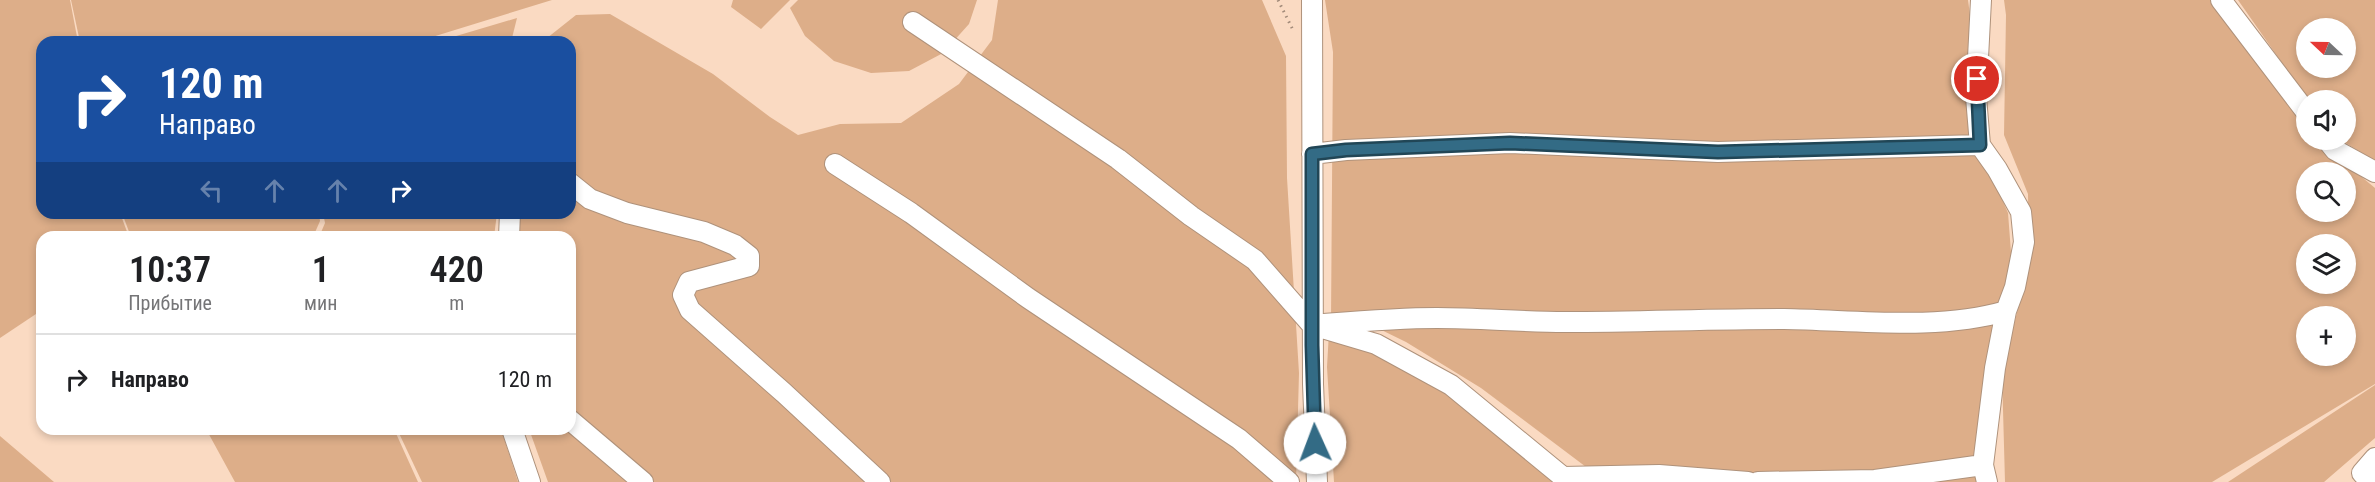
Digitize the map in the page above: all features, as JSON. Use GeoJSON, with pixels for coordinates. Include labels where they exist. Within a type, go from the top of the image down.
{"type":"FeatureCollection","features":[{"type":"Feature","properties":{"kind":"street"},"geometry":{"type":"LineString","coordinates":[[1312,0],[1312,325],[1317,482]]}},
{"type":"Feature","properties":{"kind":"street"},"geometry":{"type":"LineString","coordinates":[[1758,482],[1875,480],[1985,473],[1995,368],[2006,311],[2015,287],[2024,242],[2021,212],[1997,169],[1980,145],[1976,97],[1981,0]]}},
{"type":"Feature","properties":{"kind":"street"},"geometry":{"type":"LineString","coordinates":[[2221,0],[2296,99]]}},
{"type":"Feature","properties":{"kind":"street"},"geometry":{"type":"LineString","coordinates":[[913,22],[1118,159],[1191,216],[1255,260],[1312,325],[1376,344],[1451,385],[1566,480],[1659,475],[1748,482]]}},
{"type":"Feature","properties":{"kind":"street"},"geometry":{"type":"LineString","coordinates":[[1312,154],[1346,150],[1510,143],[1718,152],[1980,145]]}},
{"type":"Feature","properties":{"kind":"street"},"geometry":{"type":"LineString","coordinates":[[2335,150],[2375,172]]}},
{"type":"Feature","properties":{"kind":"street"},"geometry":{"type":"LineString","coordinates":[[835,164],[911,213],[1028,298],[1239,439],[1289,482]]}},
{"type":"Feature","properties":{"kind":"street"},"geometry":{"type":"LineString","coordinates":[[576,188],[590,199],[627,213],[704,232],[735,245],[749,256],[749,266],[689,282],[683,295],[690,310],[880,482]]}},
{"type":"Feature","properties":{"kind":"street"},"geometry":{"type":"LineString","coordinates":[[1312,325],[1381,319],[1438,318],[1521,322],[1647,322],[1711,319],[1912,321],[1978,319],[2006,311]]}},
{"type":"Feature","properties":{"kind":"street"},"geometry":{"type":"LineString","coordinates":[[576,425],[643,482]]}},
{"type":"Feature","properties":{"kind":"street"},"geometry":{"type":"LineString","coordinates":[[514,435],[530,482]]}},
{"type":"Feature","properties":{"kind":"street"},"geometry":{"type":"LineString","coordinates":[[2361,479],[2375,458]]}},
{"type":"Feature","properties":{"kind":"shaded area"},"geometry":{"type":"Polygon","coordinates":[[[0,0],[70,0],[77,36],[36,36],[36,219],[122,219],[127,231],[36,231],[36,314],[0,338],[0,0]]]}},
{"type":"Feature","properties":{"kind":"shaded area"},"geometry":{"type":"Polygon","coordinates":[[[71,0],[552,0],[435,36],[79,36],[71,0]]]}},
{"type":"Feature","properties":{"kind":"shaded area"},"geometry":{"type":"Polygon","coordinates":[[[733,0],[790,0],[761,29],[731,7],[733,0]]]}},
{"type":"Feature","properties":{"kind":"shaded area"},"geometry":{"type":"Polygon","coordinates":[[[798,0],[977,0],[969,24],[943,53],[909,71],[871,73],[834,61],[805,36],[790,8],[798,0]]]}},
{"type":"Feature","properties":{"kind":"shaded area"},"geometry":{"type":"Polygon","coordinates":[[[998,0],[1262,0],[1286,56],[1287,178],[1299,373],[1296,482],[548,482],[531,435],[576,435],[576,231],[518,231],[519,219],[576,219],[576,36],[550,36],[576,15],[610,14],[713,74],[798,135],[840,124],[901,123],[959,84],[992,40],[998,0]]]}},
{"type":"Feature","properties":{"kind":"shaded area"},"geometry":{"type":"Polygon","coordinates":[[[1325,0],[1968,0],[1981,97],[1985,160],[2008,213],[2012,265],[1976,476],[1977,482],[1606,482],[1481,388],[1406,342],[1363,321],[1331,321],[1333,52],[1325,0]]]}},
{"type":"Feature","properties":{"kind":"shaded area"},"geometry":{"type":"Polygon","coordinates":[[[2004,0],[2220,0],[2296,109],[2296,150],[2329,150],[2344,162],[2296,162],[2296,222],[2356,222],[2356,172],[2375,188],[2375,384],[2212,482],[2005,482],[2002,373],[2029,264],[2028,194],[2004,135],[2006,15],[2004,0]]]}},
{"type":"Feature","properties":{"kind":"shaded area"},"geometry":{"type":"Polygon","coordinates":[[[2238,0],[2375,0],[2375,161],[2356,149],[2356,90],[2301,90],[2238,0]]]}},
{"type":"Feature","properties":{"kind":"shaded area"},"geometry":{"type":"Polygon","coordinates":[[[517,18],[512,36],[456,36],[517,18]]]}},
{"type":"Feature","properties":{"kind":"shaded area"},"geometry":{"type":"Polygon","coordinates":[[[124,219],[320,219],[320,221],[316,231],[129,231],[124,219]]]}},
{"type":"Feature","properties":{"kind":"shaded area"},"geometry":{"type":"Polygon","coordinates":[[[324,219],[496,219],[495,231],[322,231],[324,219]]]}},
{"type":"Feature","properties":{"kind":"shaded area"},"geometry":{"type":"Polygon","coordinates":[[[1357,326],[1398,348],[1580,482],[1334,482],[1327,367],[1329,332],[1357,326]]]}},
{"type":"Feature","properties":{"kind":"shaded area"},"geometry":{"type":"Polygon","coordinates":[[[2375,385],[2375,438],[2324,482],[2228,482],[2375,385]]]}},
{"type":"Feature","properties":{"kind":"shaded area"},"geometry":{"type":"Polygon","coordinates":[[[209,435],[397,435],[418,482],[235,482],[209,435]]]}},
{"type":"Feature","properties":{"kind":"shaded area"},"geometry":{"type":"Polygon","coordinates":[[[400,435],[503,435],[518,482],[422,482],[400,435]]]}},
{"type":"Feature","properties":{"kind":"shaded area"},"geometry":{"type":"Polygon","coordinates":[[[0,436],[54,482],[0,482],[0,436]]]}},
{"type":"Feature","properties":{"kind":"route"},"geometry":{"type":"LineString","coordinates":[[1315,443],[1312,345],[1312,154],[1346,150],[1510,143],[1598,149],[1718,152],[1980,145],[1976,97],[1977,79]]}}]}
